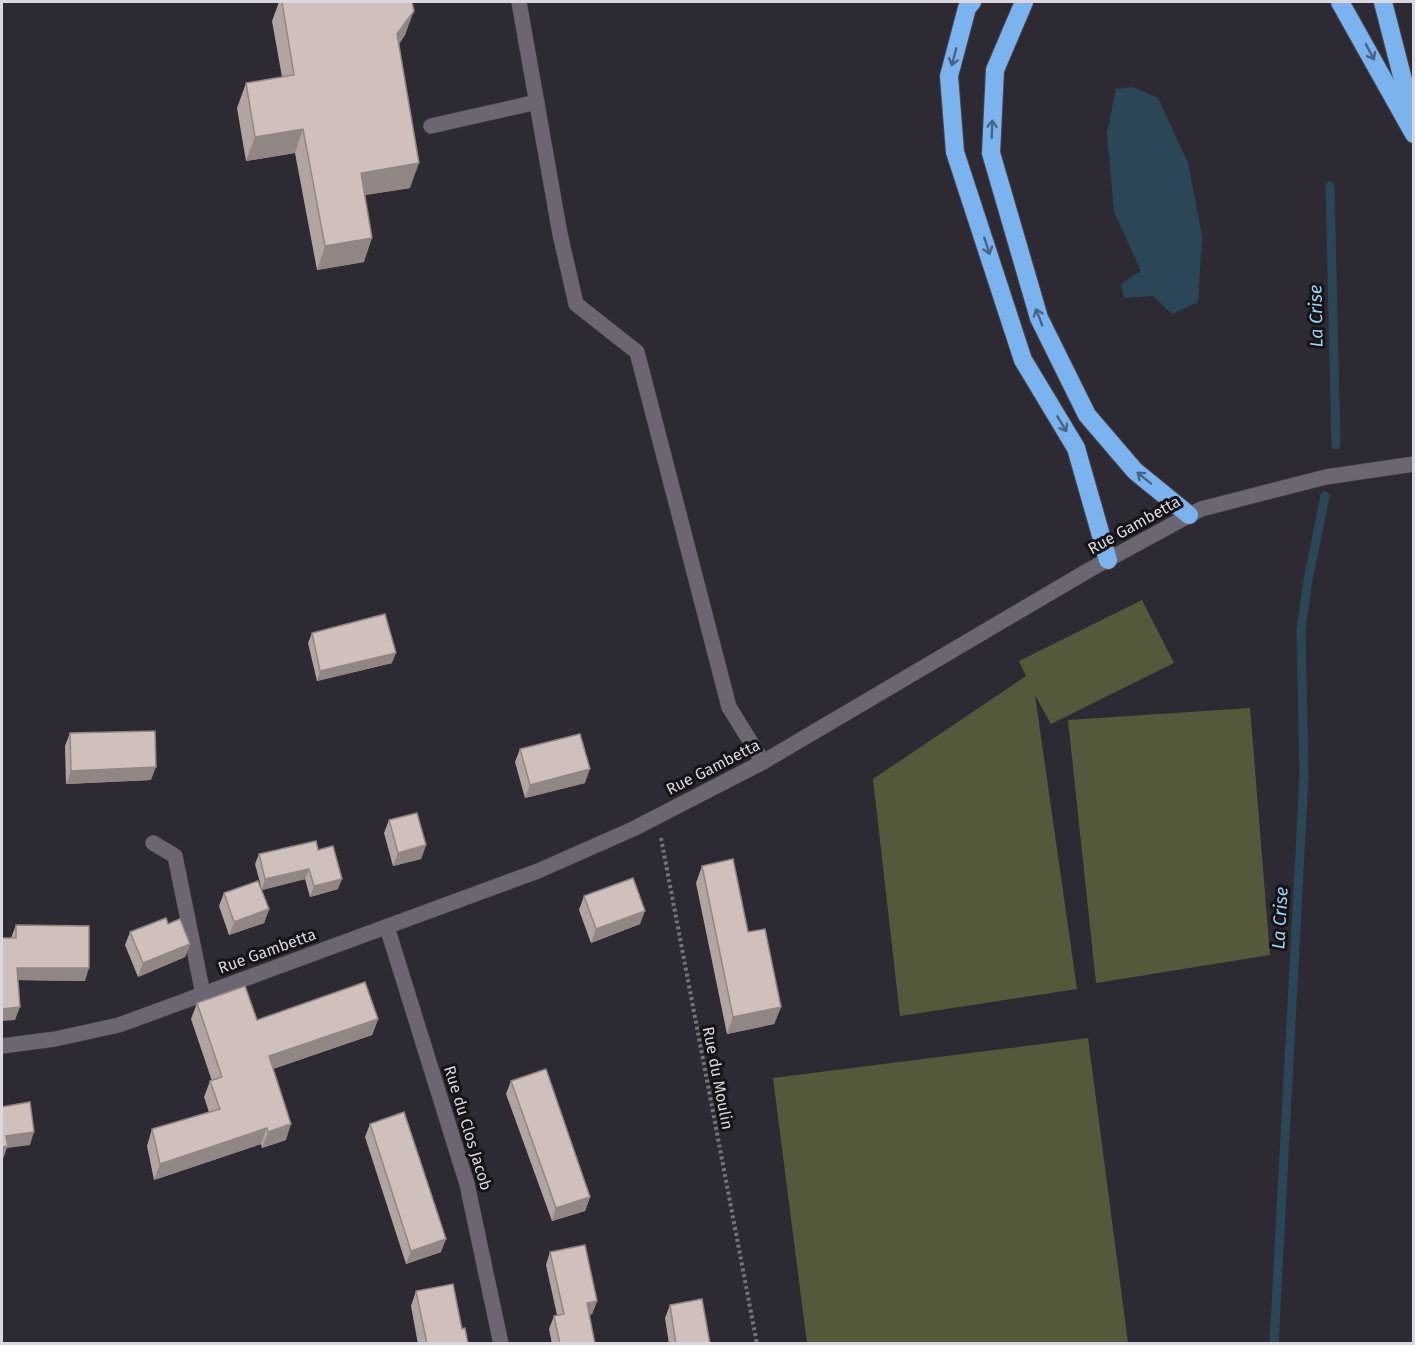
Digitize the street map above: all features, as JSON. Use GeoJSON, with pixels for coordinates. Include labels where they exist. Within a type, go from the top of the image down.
{"type":"FeatureCollection","features":[{"type":"Feature","properties":{"kind":"highway"},"geometry":{"type":"LineString","coordinates":[[972,2],[967,8],[949,76],[955,152],[1023,360],[1076,448],[1108,560]]}},
{"type":"Feature","properties":{"kind":"highway"},"geometry":{"type":"LineString","coordinates":[[1024,2],[994,70],[991,153],[1039,318],[1087,415],[1135,471],[1190,515]]}},
{"type":"Feature","properties":{"kind":"highway"},"geometry":{"type":"LineString","coordinates":[[1340,2],[1413,134]]}},
{"type":"Feature","properties":{"kind":"highway"},"geometry":{"type":"LineString","coordinates":[[1383,2],[1413,122]]}},
{"type":"Feature","properties":{"kind":"street"},"geometry":{"type":"LineString","coordinates":[[519,2],[576,304],[637,352],[729,708],[763,762]]}},
{"type":"Feature","properties":{"kind":"street"},"geometry":{"type":"LineString","coordinates":[[431,126],[537,102]]}},
{"type":"Feature","properties":{"kind":"street","name":"Rue Gambetta"},"geometry":{"type":"LineString","coordinates":[[2,1046],[55,1039],[119,1024],[538,871],[657,816],[763,762],[1108,560],[1201,509],[1326,477],[1413,464]]}},
{"type":"Feature","properties":{"kind":"street"},"geometry":{"type":"LineString","coordinates":[[153,843],[175,856],[203,994]]}},
{"type":"Feature","properties":{"kind":"street","name":"Rue du Clos Jacob"},"geometry":{"type":"LineString","coordinates":[[387,927],[467,1184],[501,1344]]}},
{"type":"Feature","properties":{"kind":"path","name":"Rue du Moulin"},"geometry":{"type":"LineString","coordinates":[[657,816],[758,1344]]}},
{"type":"Feature","properties":{"kind":"green space"},"geometry":{"type":"Polygon","coordinates":[[[1142,600],[1174,663],[1051,724],[1035,695],[1077,989],[900,1016],[873,779],[1026,676],[1019,661],[1142,600]]]}},
{"type":"Feature","properties":{"kind":"green space"},"geometry":{"type":"Polygon","coordinates":[[[1250,708],[1270,955],[1096,983],[1068,720],[1250,708]]]}},
{"type":"Feature","properties":{"kind":"green space"},"geometry":{"type":"Polygon","coordinates":[[[1088,1038],[1128,1343],[807,1343],[773,1078],[1088,1038]]]}},
{"type":"Feature","properties":{"kind":"water"},"geometry":{"type":"Polygon","coordinates":[[[1133,87],[1158,98],[1188,163],[1202,236],[1198,302],[1172,314],[1153,296],[1124,298],[1121,284],[1141,271],[1114,212],[1107,133],[1116,89],[1133,87]]]}},
{"type":"Feature","properties":{"kind":"building"},"geometry":{"type":"Polygon","coordinates":[[[282,2],[412,2],[414,11],[397,34],[419,163],[361,173],[372,238],[325,246],[303,129],[255,137],[246,83],[294,75],[282,2]]]}},
{"type":"Feature","properties":{"kind":"building"},"geometry":{"type":"Polygon","coordinates":[[[385,614],[396,653],[320,671],[312,633],[385,614]]]}},
{"type":"Feature","properties":{"kind":"building"},"geometry":{"type":"Polygon","coordinates":[[[155,731],[156,767],[71,771],[70,733],[155,731]]]}},
{"type":"Feature","properties":{"kind":"building"},"geometry":{"type":"Polygon","coordinates":[[[580,734],[590,769],[530,785],[520,749],[580,734]]]}},
{"type":"Feature","properties":{"kind":"building"},"geometry":{"type":"Polygon","coordinates":[[[417,813],[426,845],[398,853],[389,820],[417,813]]]}},
{"type":"Feature","properties":{"kind":"building"},"geometry":{"type":"Polygon","coordinates":[[[316,841],[318,850],[333,846],[342,879],[314,886],[309,869],[265,879],[259,854],[316,841]]]}},
{"type":"Feature","properties":{"kind":"building"},"geometry":{"type":"Polygon","coordinates":[[[733,859],[748,932],[765,929],[781,1007],[733,1017],[702,866],[733,859]]]}},
{"type":"Feature","properties":{"kind":"building"},"geometry":{"type":"Polygon","coordinates":[[[633,878],[645,911],[596,929],[584,896],[633,878]]]}},
{"type":"Feature","properties":{"kind":"building"},"geometry":{"type":"Polygon","coordinates":[[[258,881],[269,909],[234,922],[224,893],[258,881]]]}},
{"type":"Feature","properties":{"kind":"building"},"geometry":{"type":"Polygon","coordinates":[[[166,918],[168,924],[180,919],[190,944],[143,963],[130,932],[166,918]]]}},
{"type":"Feature","properties":{"kind":"building"},"geometry":{"type":"Polygon","coordinates":[[[16,925],[89,926],[89,968],[17,968],[20,1007],[2,1009],[2,938],[16,938],[16,925]]]}},
{"type":"Feature","properties":{"kind":"building"},"geometry":{"type":"Polygon","coordinates":[[[365,982],[378,1019],[269,1056],[291,1124],[268,1132],[267,1128],[160,1164],[152,1129],[220,1109],[210,1081],[222,1077],[197,1003],[245,986],[257,1020],[365,982]]]}},
{"type":"Feature","properties":{"kind":"building"},"geometry":{"type":"Polygon","coordinates":[[[546,1069],[590,1197],[556,1208],[511,1081],[546,1069]]]}},
{"type":"Feature","properties":{"kind":"building"},"geometry":{"type":"Polygon","coordinates":[[[30,1102],[34,1132],[6,1136],[8,1146],[2,1147],[2,1107],[30,1102]]]}},
{"type":"Feature","properties":{"kind":"building"},"geometry":{"type":"Polygon","coordinates":[[[404,1112],[446,1239],[411,1251],[370,1124],[404,1112]]]}},
{"type":"Feature","properties":{"kind":"building"},"geometry":{"type":"Polygon","coordinates":[[[585,1245],[597,1301],[587,1303],[595,1344],[560,1344],[554,1316],[564,1314],[550,1252],[585,1245]]]}},
{"type":"Feature","properties":{"kind":"building"},"geometry":{"type":"Polygon","coordinates":[[[453,1284],[462,1329],[465,1328],[468,1344],[427,1344],[416,1291],[453,1284]]]}},
{"type":"Feature","properties":{"kind":"building"},"geometry":{"type":"Polygon","coordinates":[[[702,1299],[710,1344],[676,1344],[670,1305],[702,1299]]]}},
{"type":"Feature","properties":{"kind":"waterway","name":"La Crise"},"geometry":{"type":"LineString","coordinates":[[1330,186],[1336,445]]}},
{"type":"Feature","properties":{"kind":"waterway","name":"La Crise"},"geometry":{"type":"LineString","coordinates":[[1274,1344],[1304,777],[1301,630],[1308,580],[1325,496]]}}]}
